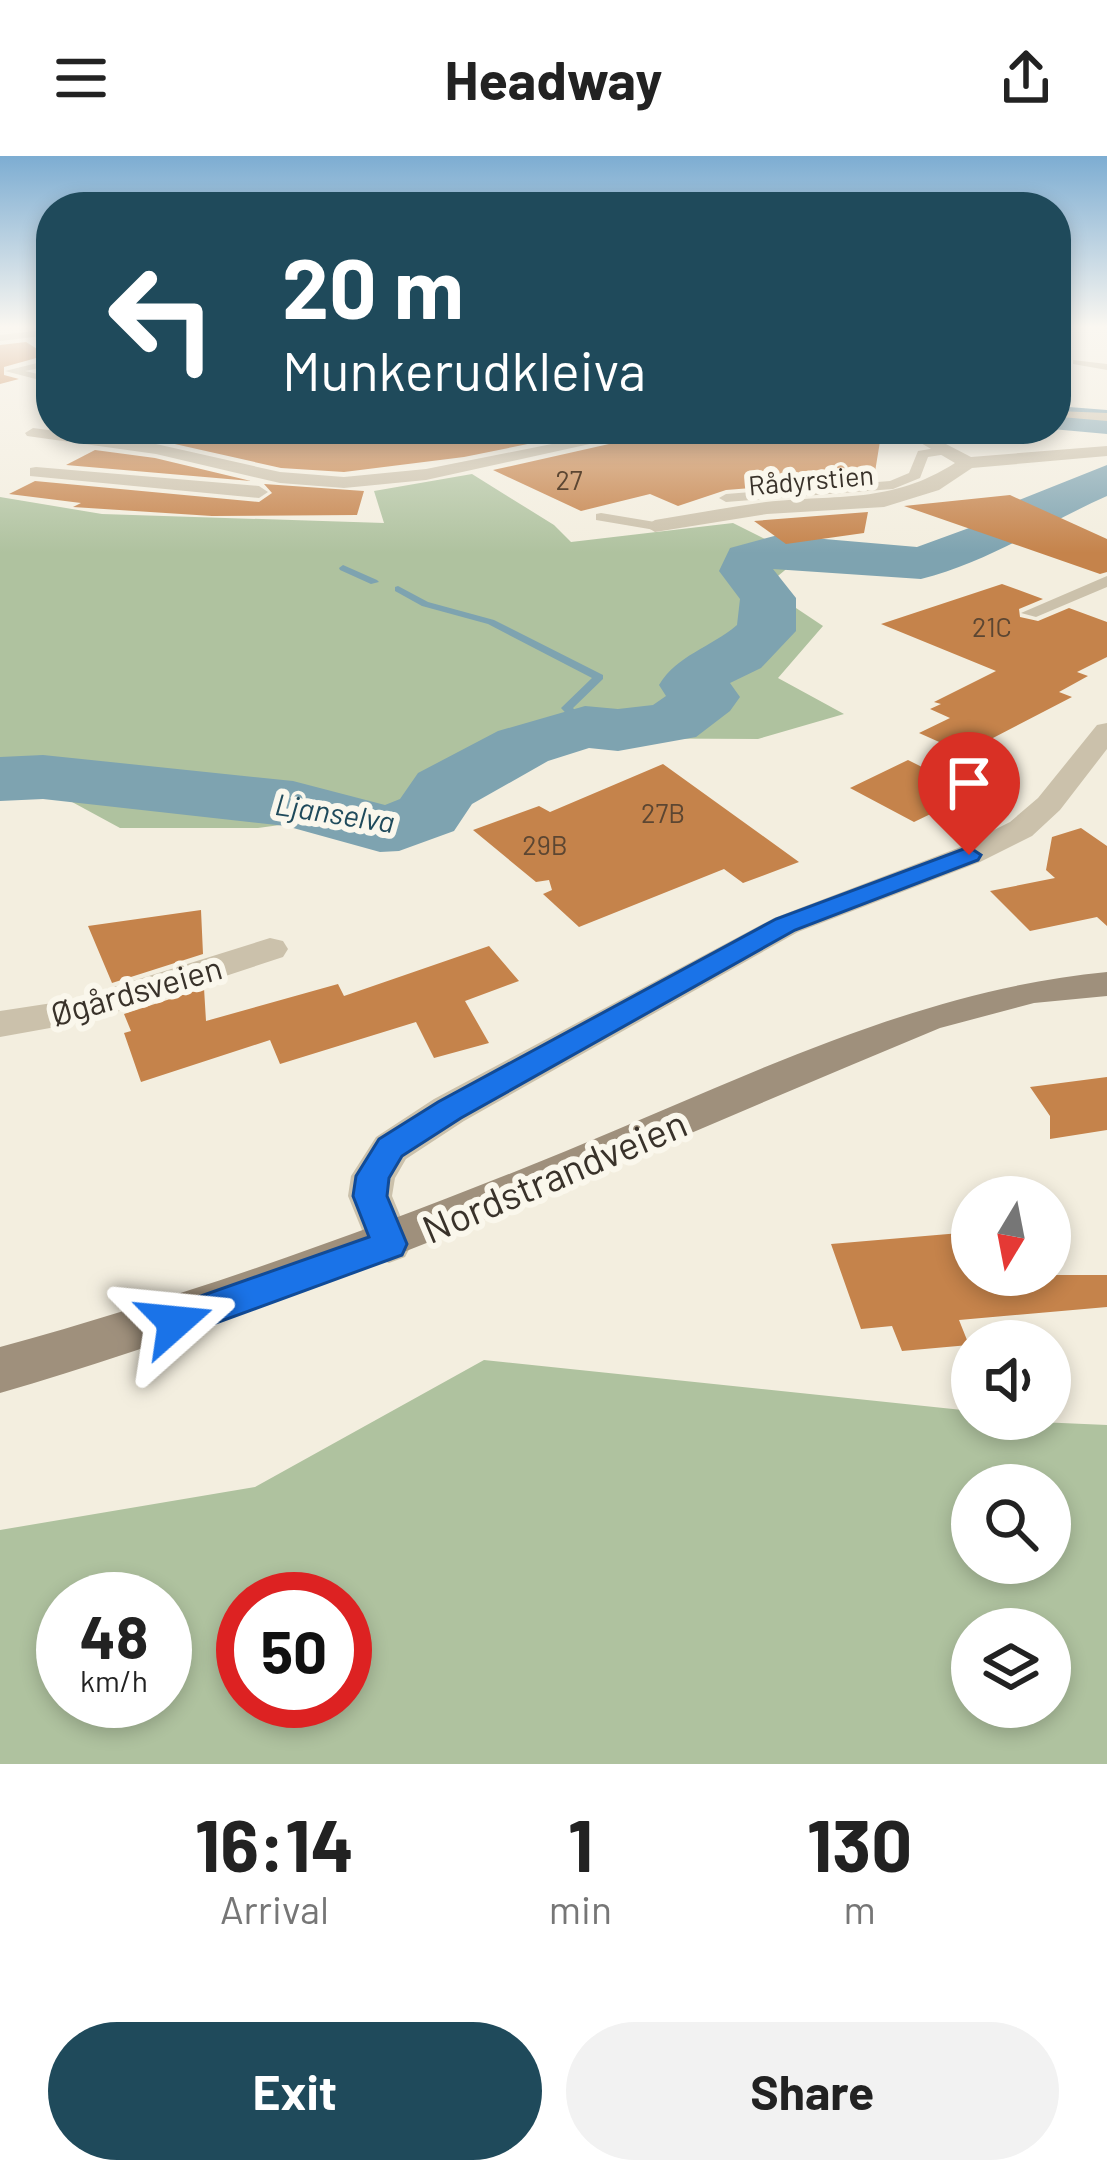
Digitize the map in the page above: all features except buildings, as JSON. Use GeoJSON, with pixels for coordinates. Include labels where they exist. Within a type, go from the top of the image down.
{"type":"FeatureCollection","features":[{"type":"Feature","properties":{"kind":"main road","name":"Nordstrandveien"},"geometry":{"type":"LineString","coordinates":[[0,1370],[214,1309],[389,1244],[928,1018],[1034,991],[1107,984]]}},
{"type":"Feature","properties":{"kind":"street"},"geometry":{"type":"LineString","coordinates":[[107,444],[194,457],[265,486],[409,478],[554,444]]}},
{"type":"Feature","properties":{"kind":"street"},"geometry":{"type":"LineString","coordinates":[[930,444],[968,464]]}},
{"type":"Feature","properties":{"kind":"street","name":"Rådyrstien"},"geometry":{"type":"LineString","coordinates":[[655,526],[767,508],[884,501],[923,490],[968,464],[1107,451]]}},
{"type":"Feature","properties":{"kind":"street"},"geometry":{"type":"LineString","coordinates":[[36,472],[341,495]]}},
{"type":"Feature","properties":{"kind":"street"},"geometry":{"type":"LineString","coordinates":[[389,1244],[370,1196],[373,1176],[391,1148],[449,1110],[786,925],[969,855],[1021,830],[1049,804],[1107,731]]}},
{"type":"Feature","properties":{"kind":"street","name":"Øgårdsveien"},"geometry":{"type":"LineString","coordinates":[[0,1024],[76,1012],[270,949]]}},
{"type":"Feature","properties":{"kind":"lane"},"geometry":{"type":"LineString","coordinates":[[1071,414],[1107,417]]}},
{"type":"Feature","properties":{"kind":"lane"},"geometry":{"type":"LineString","coordinates":[[726,498],[893,485],[914,475],[923,454],[942,451]]}},
{"type":"Feature","properties":{"kind":"lane"},"geometry":{"type":"LineString","coordinates":[[601,517],[655,526]]}},
{"type":"Feature","properties":{"kind":"lane"},"geometry":{"type":"LineString","coordinates":[[1030,613],[1107,581]]}},
{"type":"Feature","properties":{"kind":"green space"},"geometry":{"type":"Polygon","coordinates":[[[472,474],[554,525],[571,542],[733,523],[801,557],[773,580],[781,598],[823,626],[778,678],[844,714],[758,739],[571,738],[389,810],[258,828],[120,828],[50,790],[0,790],[0,497],[102,514],[384,523],[374,491],[472,474]]]}},
{"type":"Feature","properties":{"kind":"green space"},"geometry":{"type":"Polygon","coordinates":[[[484,1360],[951,1409],[951,1440],[1071,1440],[1071,1423],[1107,1425],[1107,1764],[0,1764],[0,1530],[255,1487],[484,1360]]]}},
{"type":"Feature","properties":{"kind":"waterway","name":"Ljanselva"},"geometry":{"type":"LineString","coordinates":[[1071,419],[1107,422]]}},
{"type":"Feature","properties":{"kind":"waterway","name":"Ljanselva"},"geometry":{"type":"LineString","coordinates":[[0,779],[43,777],[293,804],[380,829],[399,828],[427,815],[444,789],[523,746],[585,727],[618,730],[672,723],[707,697],[691,685],[696,676],[739,655],[766,631],[768,598],[746,571],[749,559],[778,551],[921,563],[998,535],[1021,516],[1107,479]]}},
{"type":"Feature","properties":{"kind":"waterway"},"geometry":{"type":"LineString","coordinates":[[343,568],[374,582]]}},
{"type":"Feature","properties":{"kind":"waterway"},"geometry":{"type":"LineString","coordinates":[[398,589],[425,604],[491,622],[599,677],[567,708],[585,727]]}},
{"type":"Feature","properties":{"kind":"route"},"geometry":{"type":"LineString","coordinates":[[175,1322],[389,1244],[370,1196],[373,1176],[391,1148],[449,1110],[786,925],[969,855]]}}]}
